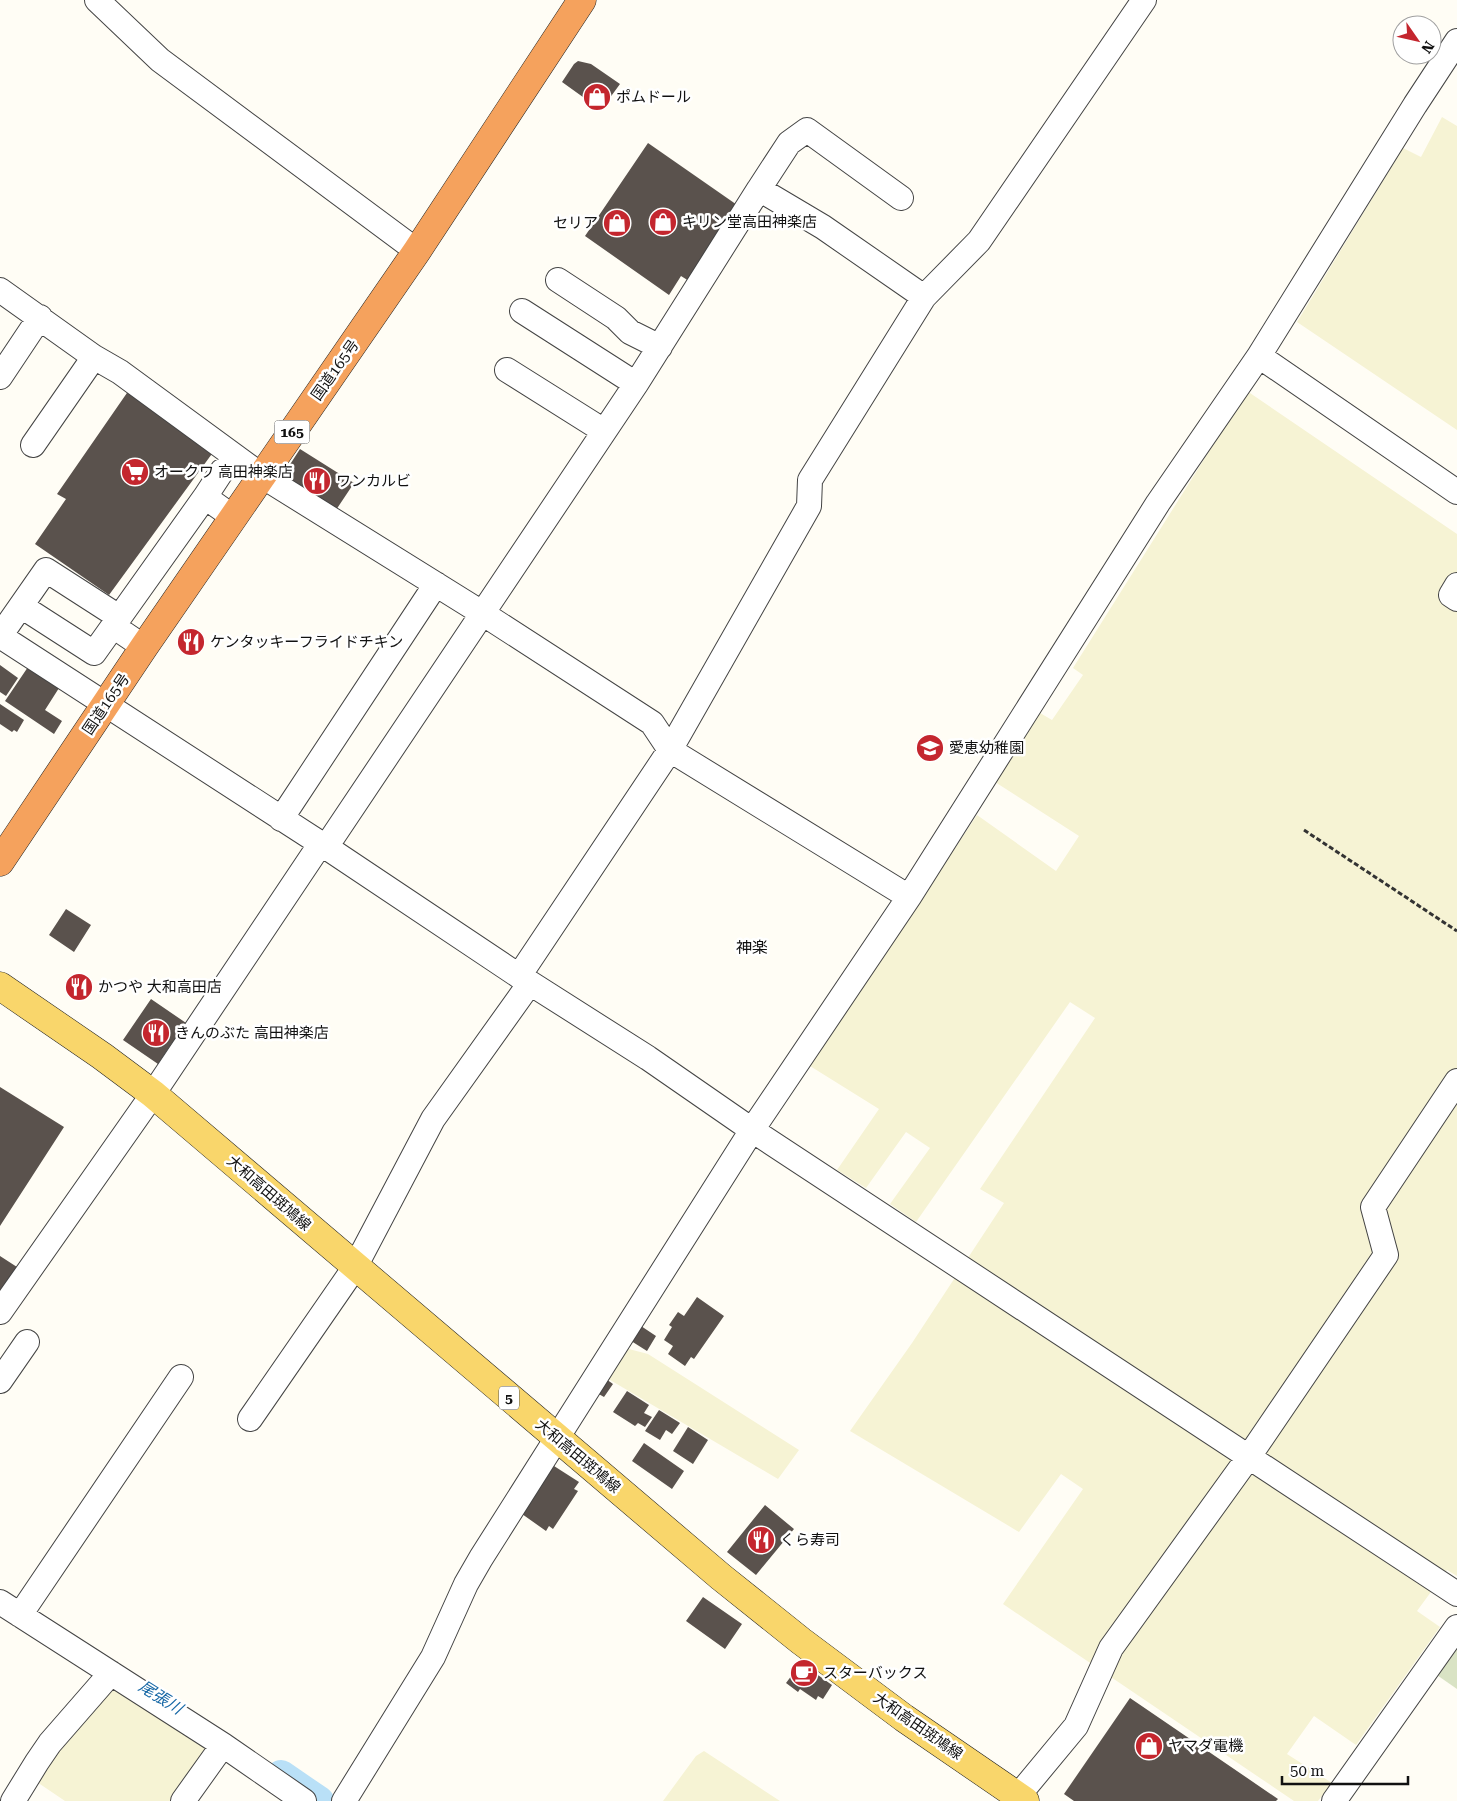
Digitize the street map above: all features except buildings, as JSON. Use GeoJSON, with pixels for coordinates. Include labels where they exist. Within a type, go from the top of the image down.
{"type":"FeatureCollection","features":[{"type":"Feature","properties":{"kind":"highway","name":"国道165号"},"geometry":{"type":"LineString","coordinates":[[0,862],[144,646],[417,251],[582,0]]}},
{"type":"Feature","properties":{"kind":"main road","name":"大和高田斑鳩線"},"geometry":{"type":"LineString","coordinates":[[0,986],[102,1056],[153,1094],[691,1552],[801,1641],[904,1718],[1021,1799]]}},
{"type":"Feature","properties":{"kind":"street"},"geometry":{"type":"LineString","coordinates":[[97,0],[160,60],[417,251]]}},
{"type":"Feature","properties":{"kind":"street"},"geometry":{"type":"LineString","coordinates":[[250,1419],[355,1267],[433,1119],[670,750],[809,506],[810,480],[924,297],[979,241],[1144,0]]}},
{"type":"Feature","properties":{"kind":"street"},"geometry":{"type":"LineString","coordinates":[[344,1801],[433,1657],[466,1584],[481,1558],[556,1438],[752,1130],[909,897],[1158,503],[1258,356],[1457,41]]}},
{"type":"Feature","properties":{"kind":"street"},"geometry":{"type":"LineString","coordinates":[[0,1312],[153,1094],[482,613],[636,384],[789,143],[807,130],[901,198]]}},
{"type":"Feature","properties":{"kind":"street"},"geometry":{"type":"LineString","coordinates":[[759,189],[823,227],[924,297]]}},
{"type":"Feature","properties":{"kind":"street"},"geometry":{"type":"LineString","coordinates":[[558,280],[616,318],[630,332],[660,347]]}},
{"type":"Feature","properties":{"kind":"street"},"geometry":{"type":"LineString","coordinates":[[0,290],[94,357],[120,372],[262,476],[482,613],[652,723],[670,750],[909,897]]}},
{"type":"Feature","properties":{"kind":"street"},"geometry":{"type":"LineString","coordinates":[[522,311],[636,384]]}},
{"type":"Feature","properties":{"kind":"street"},"geometry":{"type":"LineString","coordinates":[[0,377],[40,318]]}},
{"type":"Feature","properties":{"kind":"street"},"geometry":{"type":"LineString","coordinates":[[1258,356],[1457,492]]}},
{"type":"Feature","properties":{"kind":"street"},"geometry":{"type":"LineString","coordinates":[[33,445],[94,357]]}},
{"type":"Feature","properties":{"kind":"street"},"geometry":{"type":"LineString","coordinates":[[507,370],[604,431]]}},
{"type":"Feature","properties":{"kind":"street"},"geometry":{"type":"LineString","coordinates":[[21,606],[94,653],[222,471]]}},
{"type":"Feature","properties":{"kind":"street"},"geometry":{"type":"LineString","coordinates":[[205,497],[233,518]]}},
{"type":"Feature","properties":{"kind":"street"},"geometry":{"type":"LineString","coordinates":[[144,646],[116,621],[46,570],[0,636],[324,845],[524,979],[648,1058],[752,1130],[1457,1594]]}},
{"type":"Feature","properties":{"kind":"street"},"geometry":{"type":"LineString","coordinates":[[281,819],[436,584]]}},
{"type":"Feature","properties":{"kind":"street"},"geometry":{"type":"LineString","coordinates":[[1457,585],[1451,596],[1457,599]]}},
{"type":"Feature","properties":{"kind":"street"},"geometry":{"type":"LineString","coordinates":[[1021,1799],[1076,1726],[1111,1648],[1248,1458],[1386,1255],[1373,1207],[1457,1081]]}},
{"type":"Feature","properties":{"kind":"street"},"geometry":{"type":"LineString","coordinates":[[0,1381],[26,1342]]}},
{"type":"Feature","properties":{"kind":"street"},"geometry":{"type":"LineString","coordinates":[[23,1611],[181,1377]]}},
{"type":"Feature","properties":{"kind":"street"},"geometry":{"type":"LineString","coordinates":[[0,1602],[23,1611],[111,1673],[223,1745],[304,1801]]}},
{"type":"Feature","properties":{"kind":"street"},"geometry":{"type":"LineString","coordinates":[[1334,1801],[1457,1627]]}},
{"type":"Feature","properties":{"kind":"street"},"geometry":{"type":"LineString","coordinates":[[13,1801],[50,1744],[111,1673]]}},
{"type":"Feature","properties":{"kind":"street"},"geometry":{"type":"LineString","coordinates":[[183,1801],[223,1745]]}},
{"type":"Feature","properties":{"kind":"path"},"geometry":{"type":"LineString","coordinates":[[1304,830],[1457,931]]}},
{"type":"Feature","properties":{"kind":"shaded area"},"geometry":{"type":"Polygon","coordinates":[[[1442,117],[1457,126],[1457,430],[1297,322],[1403,148],[1421,157],[1442,117]]]}},
{"type":"Feature","properties":{"kind":"shaded area"},"geometry":{"type":"Polygon","coordinates":[[[1247,391],[1457,534],[1457,1576],[1447,1570],[1417,1611],[1440,1627],[1356,1745],[1314,1716],[1287,1754],[1332,1783],[1318,1801],[1294,1801],[1003,1604],[1083,1489],[1061,1474],[1019,1532],[850,1431],[912,1343],[1004,1203],[980,1189],[1095,1018],[1070,1002],[916,1222],[890,1204],[930,1148],[906,1132],[866,1188],[837,1170],[879,1109],[810,1066],[977,815],[1056,871],[1079,836],[995,782],[1040,713],[1052,720],[1083,675],[1073,668],[1247,391]]]}},
{"type":"Feature","properties":{"kind":"shaded area"},"geometry":{"type":"Polygon","coordinates":[[[625,1348],[648,1354],[799,1450],[778,1479],[605,1377],[625,1348]]]}},
{"type":"Feature","properties":{"kind":"shaded area"},"geometry":{"type":"Polygon","coordinates":[[[110,1685],[206,1746],[208,1751],[174,1801],[65,1801],[34,1780],[110,1685]]]}},
{"type":"Feature","properties":{"kind":"shaded area"},"geometry":{"type":"Polygon","coordinates":[[[704,1751],[780,1801],[663,1801],[696,1756],[704,1751]]]}},
{"type":"Feature","properties":{"kind":"green space"},"geometry":{"type":"Polygon","coordinates":[[[1457,1638],[1457,1689],[1434,1673],[1457,1638]]]}},
{"type":"Feature","properties":{"kind":"waterway","name":"尾張川"},"geometry":{"type":"LineString","coordinates":[[281,1775],[319,1801]]}},
{"type":"Feature","properties":{"kind":"place","name":"ポムドール"},"geometry":{"type":"Point","coordinates":[597,97]}},
{"type":"Feature","properties":{"kind":"place","name":"キリン堂高田神楽店"},"geometry":{"type":"Point","coordinates":[663,222]}},
{"type":"Feature","properties":{"kind":"place","name":"セリア"},"geometry":{"type":"Point","coordinates":[617,223]}},
{"type":"Feature","properties":{"kind":"place","name":"オークワ 高田神楽店"},"geometry":{"type":"Point","coordinates":[135,472]}},
{"type":"Feature","properties":{"kind":"place","name":"ワンカルビ"},"geometry":{"type":"Point","coordinates":[317,481]}},
{"type":"Feature","properties":{"kind":"place","name":"ケンタッキーフライドチキン"},"geometry":{"type":"Point","coordinates":[191,642]}},
{"type":"Feature","properties":{"kind":"place","name":"愛恵幼稚園"},"geometry":{"type":"Point","coordinates":[930,748]}},
{"type":"Feature","properties":{"kind":"place","name":"かつや 大和高田店"},"geometry":{"type":"Point","coordinates":[79,987]}},
{"type":"Feature","properties":{"kind":"place","name":"きんのぶた 高田神楽店"},"geometry":{"type":"Point","coordinates":[156,1033]}},
{"type":"Feature","properties":{"kind":"place","name":"くら寿司"},"geometry":{"type":"Point","coordinates":[761,1540]}},
{"type":"Feature","properties":{"kind":"place","name":"スターバックス"},"geometry":{"type":"Point","coordinates":[804,1673]}},
{"type":"Feature","properties":{"kind":"place","name":"ヤマダ電機"},"geometry":{"type":"Point","coordinates":[1149,1746]}},
{"type":"Feature","properties":{"kind":"district","name":"神楽"},"geometry":{"type":"Point","coordinates":[752,947]}}]}
